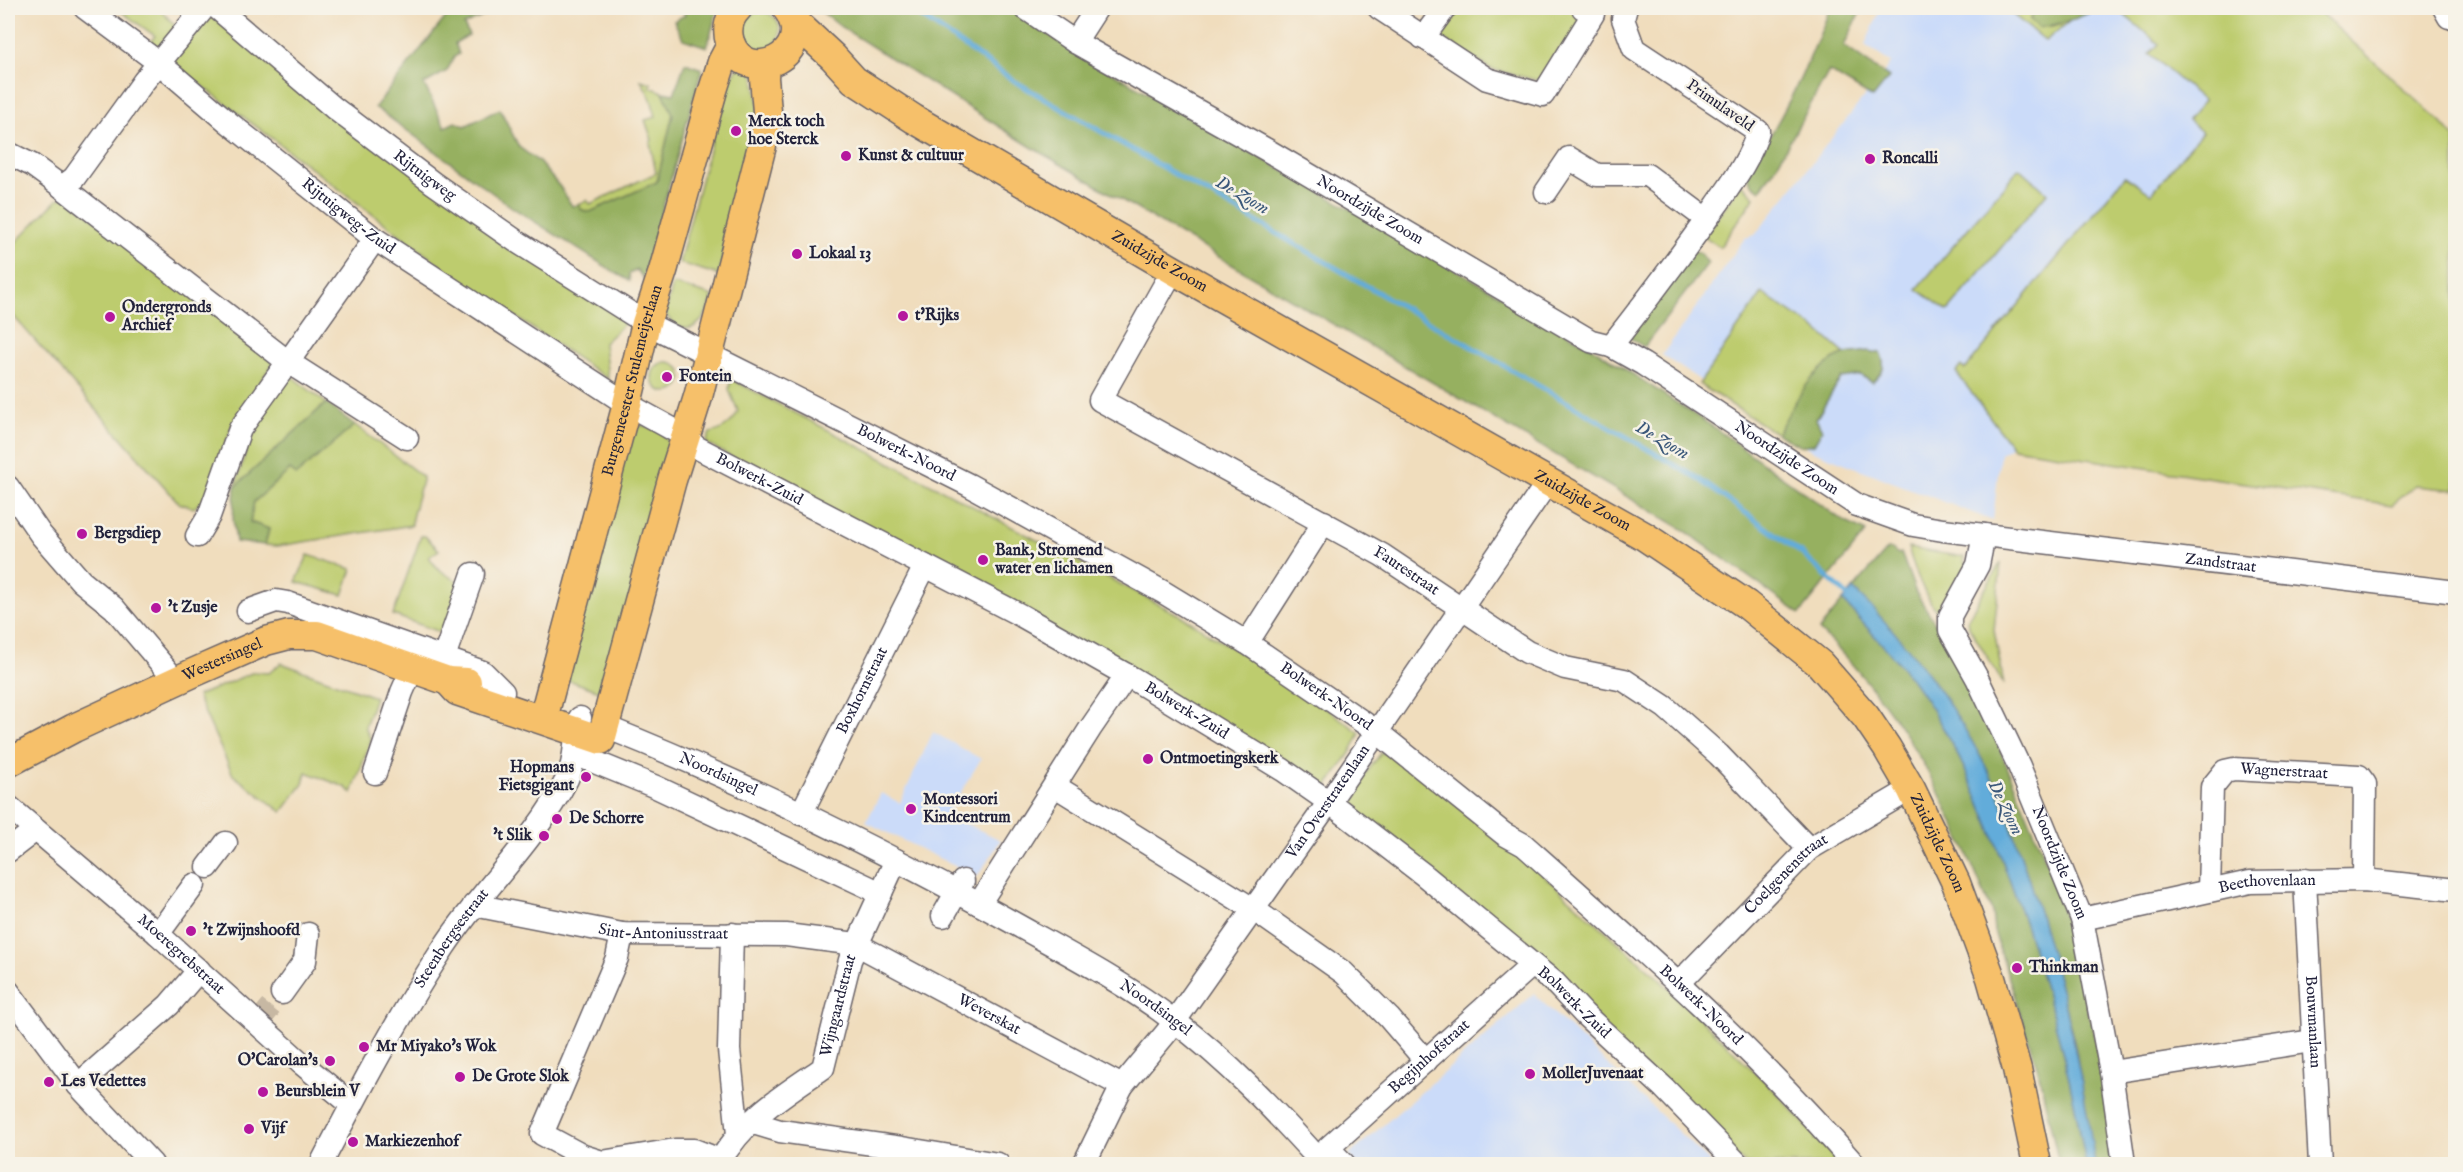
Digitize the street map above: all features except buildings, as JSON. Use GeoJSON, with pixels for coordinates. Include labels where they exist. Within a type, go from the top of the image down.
{"type":"FeatureCollection","features":[{"type":"Feature","properties":{"kind":"main road","name":"Burgemeester Stulemeijerlaan"},"geometry":{"type":"LineString","coordinates":[[544,712],[627,404],[646,323],[663,271],[713,90],[722,62],[731,45],[729,26],[738,8]]}},
{"type":"Feature","properties":{"kind":"main road","name":"Zuidzijde Zoom"},"geometry":{"type":"LineString","coordinates":[[789,14],[854,80],[914,119],[1173,270],[1550,480],[1644,536],[1747,605],[1794,641],[1842,688],[1866,717],[1911,789],[1956,883],[1990,978],[2017,1070],[2037,1164]]}},
{"type":"Feature","properties":{"kind":"main road"},"geometry":{"type":"LineString","coordinates":[[588,734],[698,397],[707,354],[768,122],[764,78],[793,40],[789,14]]}},
{"type":"Feature","properties":{"kind":"main road","name":"Zuidzijde Zoom"},"geometry":{"type":"LineString","coordinates":[[731,45],[747,61],[777,58],[854,80]]}},
{"type":"Feature","properties":{"kind":"main road","name":"Westersingel"},"geometry":{"type":"LineString","coordinates":[[8,763],[74,728],[176,681],[266,641],[289,635],[317,635],[413,667],[446,669],[465,681],[503,692],[588,734]]}},
{"type":"Feature","properties":{"kind":"main road","name":"Westersingel"},"geometry":{"type":"LineString","coordinates":[[446,669],[458,691],[544,712]]}},
{"type":"Feature","properties":{"kind":"street","name":"Rijtuigweg-Zuid"},"geometry":{"type":"LineString","coordinates":[[85,8],[159,63],[228,122],[375,239],[469,302],[591,378],[627,404]]}},
{"type":"Feature","properties":{"kind":"street"},"geometry":{"type":"LineString","coordinates":[[62,187],[74,178],[159,63],[204,8]]}},
{"type":"Feature","properties":{"kind":"street","name":"Rijtuigweg"},"geometry":{"type":"LineString","coordinates":[[217,8],[334,108],[433,183],[516,241],[646,323],[707,354]]}},
{"type":"Feature","properties":{"kind":"street","name":"Noordzijde Zoom"},"geometry":{"type":"LineString","coordinates":[[1025,8],[1075,42],[1267,150],[1591,341],[1611,346],[1643,364],[1857,505],[1913,525],[1984,535],[1978,565],[1950,616],[1950,630],[1977,678],[2019,766],[2082,919],[2111,1072],[2124,1164]]}},
{"type":"Feature","properties":{"kind":"street"},"geometry":{"type":"LineString","coordinates":[[1075,42],[1097,8]]}},
{"type":"Feature","properties":{"kind":"street"},"geometry":{"type":"LineString","coordinates":[[1379,8],[1487,78],[1543,95],[1593,14],[1583,8]]}},
{"type":"Feature","properties":{"kind":"street"},"geometry":{"type":"LineString","coordinates":[[1423,38],[1445,8]]}},
{"type":"Feature","properties":{"kind":"street","name":"Primulaveld"},"geometry":{"type":"LineString","coordinates":[[1611,346],[1739,173],[1758,131],[1634,48],[1623,19],[1626,8]]}},
{"type":"Feature","properties":{"kind":"street"},"geometry":{"type":"LineString","coordinates":[[8,153],[32,165],[62,187],[288,362],[407,438]]}},
{"type":"Feature","properties":{"kind":"street"},"geometry":{"type":"LineString","coordinates":[[1546,192],[1569,158],[1596,175],[1647,175],[1706,219]]}},
{"type":"Feature","properties":{"kind":"street"},"geometry":{"type":"LineString","coordinates":[[197,536],[209,516],[240,429],[375,239]]}},
{"type":"Feature","properties":{"kind":"street","name":"Faurestraat"},"geometry":{"type":"LineString","coordinates":[[1173,270],[1100,400],[1382,555],[1527,652],[1565,668],[1624,680],[1665,708],[1719,755],[1809,849]]}},
{"type":"Feature","properties":{"kind":"street","name":"Bolwerk-Noord"},"geometry":{"type":"LineString","coordinates":[[707,354],[969,485],[1163,592],[1247,643],[1377,731],[1504,834],[1524,845],[1679,983],[1768,1070],[1854,1164]]}},
{"type":"Feature","properties":{"kind":"street","name":"Bolwerk-Zuid"},"geometry":{"type":"LineString","coordinates":[[627,404],[685,436],[696,447],[1022,616],[1127,675],[1283,770],[1329,802],[1424,875],[1531,966],[1555,983],[1584,1014],[1664,1088],[1732,1163]]}},
{"type":"Feature","properties":{"kind":"street","name":"Van Overstratenlaan"},"geometry":{"type":"LineString","coordinates":[[1084,1164],[1122,1086],[1171,1027],[1550,480]]}},
{"type":"Feature","properties":{"kind":"street"},"geometry":{"type":"LineString","coordinates":[[8,487],[41,535],[74,573],[114,608],[176,681]]}},
{"type":"Feature","properties":{"kind":"street"},"geometry":{"type":"LineString","coordinates":[[1247,643],[1324,522]]}},
{"type":"Feature","properties":{"kind":"street","name":"Zandstraat"},"geometry":{"type":"LineString","coordinates":[[1984,535],[2456,592]]}},
{"type":"Feature","properties":{"kind":"street","name":"Boxhornstraat"},"geometry":{"type":"LineString","coordinates":[[801,814],[926,566]]}},
{"type":"Feature","properties":{"kind":"street"},"geometry":{"type":"LineString","coordinates":[[446,669],[473,574]]}},
{"type":"Feature","properties":{"kind":"street","name":"Westersingel"},"geometry":{"type":"LineString","coordinates":[[248,611],[276,601],[288,603],[446,669]]}},
{"type":"Feature","properties":{"kind":"street"},"geometry":{"type":"LineString","coordinates":[[375,773],[402,692],[413,667]]}},
{"type":"Feature","properties":{"kind":"street"},"geometry":{"type":"LineString","coordinates":[[979,904],[1127,675]]}},
{"type":"Feature","properties":{"kind":"street"},"geometry":{"type":"LineString","coordinates":[[588,734],[656,787],[881,893]]}},
{"type":"Feature","properties":{"kind":"street","name":"Noordsingel"},"geometry":{"type":"LineString","coordinates":[[588,734],[706,769],[801,814],[953,898],[1213,1053],[1255,1093],[1332,1159]]}},
{"type":"Feature","properties":{"kind":"street","name":"Noordsingel"},"geometry":{"type":"LineString","coordinates":[[588,734],[654,760],[893,866]]}},
{"type":"Feature","properties":{"kind":"street","name":"Steenbergsestraat"},"geometry":{"type":"LineString","coordinates":[[321,1164],[369,1072],[444,948],[474,905],[549,810],[588,734]]}},
{"type":"Feature","properties":{"kind":"street","name":"Wagnerstraat"},"geometry":{"type":"LineString","coordinates":[[2209,890],[2212,787],[2225,771],[2234,769],[2359,776],[2366,784],[2364,880]]}},
{"type":"Feature","properties":{"kind":"street"},"geometry":{"type":"LineString","coordinates":[[1055,786],[1253,909],[1344,973],[1389,1018],[1426,1061]]}},
{"type":"Feature","properties":{"kind":"street","name":"Coelgenenstraat"},"geometry":{"type":"LineString","coordinates":[[1679,983],[1809,849],[1911,789]]}},
{"type":"Feature","properties":{"kind":"street","name":"Moeregrebstraat"},"geometry":{"type":"LineString","coordinates":[[8,806],[34,831],[158,934],[300,1062],[352,1105]]}},
{"type":"Feature","properties":{"kind":"street"},"geometry":{"type":"LineString","coordinates":[[8,851],[34,831]]}},
{"type":"Feature","properties":{"kind":"street"},"geometry":{"type":"LineString","coordinates":[[208,867],[226,843]]}},
{"type":"Feature","properties":{"kind":"street","name":"Wijngaardstraat"},"geometry":{"type":"LineString","coordinates":[[719,1162],[744,1128],[777,1099],[823,1068],[850,960],[893,866]]}},
{"type":"Feature","properties":{"kind":"street","name":"Bouwmanlaan"},"geometry":{"type":"LineString","coordinates":[[2305,880],[2320,1164]]}},
{"type":"Feature","properties":{"kind":"street","name":"Beethovenlaan"},"geometry":{"type":"LineString","coordinates":[[2082,919],[2250,882],[2364,880],[2456,890]]}},
{"type":"Feature","properties":{"kind":"street"},"geometry":{"type":"LineString","coordinates":[[158,934],[194,885]]}},
{"type":"Feature","properties":{"kind":"street","name":"Noordsingel"},"geometry":{"type":"LineString","coordinates":[[953,898],[979,904],[1114,979],[1171,1027],[1306,1164]]}},
{"type":"Feature","properties":{"kind":"street","name":"Sint-Antoniusstraat"},"geometry":{"type":"LineString","coordinates":[[474,905],[622,934],[786,934],[856,944]]}},
{"type":"Feature","properties":{"kind":"street"},"geometry":{"type":"LineString","coordinates":[[282,993],[306,960],[308,934]]}},
{"type":"Feature","properties":{"kind":"street"},"geometry":{"type":"LineString","coordinates":[[622,934],[617,958],[542,1134],[602,1162],[675,1150],[694,1150],[719,1162]]}},
{"type":"Feature","properties":{"kind":"street"},"geometry":{"type":"LineString","coordinates":[[732,934],[729,1050],[744,1128],[902,1148],[998,1164]]}},
{"type":"Feature","properties":{"kind":"street","name":"Weverskat"},"geometry":{"type":"LineString","coordinates":[[856,944],[1122,1086]]}},
{"type":"Feature","properties":{"kind":"street","name":"Begijnhofstraat"},"geometry":{"type":"LineString","coordinates":[[1332,1159],[1426,1061],[1531,966]]}},
{"type":"Feature","properties":{"kind":"street"},"geometry":{"type":"LineString","coordinates":[[78,1085],[169,1005],[198,970]]}},
{"type":"Feature","properties":{"kind":"street"},"geometry":{"type":"LineString","coordinates":[[8,992],[78,1085],[152,1164]]}},
{"type":"Feature","properties":{"kind":"street"},"geometry":{"type":"LineString","coordinates":[[2111,1072],[2312,1041]]}},
{"type":"Feature","properties":{"kind":"shaded area"},"geometry":{"type":"Polygon","coordinates":[[[1881,8],[2005,8],[2045,41],[2070,21],[2100,8],[2116,8],[2159,44],[2150,55],[2204,101],[2202,132],[2044,426],[2000,454],[1993,521],[1813,451],[1762,421],[1662,355],[1745,238],[1755,235],[1891,63],[1865,45],[1881,8]]]}},
{"type":"Feature","properties":{"kind":"shaded area","name":"Montessori Kindcentrum"},"geometry":{"type":"Polygon","coordinates":[[[933,732],[981,759],[947,815],[1001,840],[977,877],[866,822],[881,793],[900,803],[933,732]]]}},
{"type":"Feature","properties":{"kind":"shaded area","name":"MollerJuvenaat"},"geometry":{"type":"Polygon","coordinates":[[[1534,994],[1712,1164],[1355,1164],[1349,1155],[1534,994]]]}},
{"type":"Feature","properties":{"kind":"green space"},"geometry":{"type":"Polygon","coordinates":[[[116,8],[159,8],[177,28],[162,47],[155,49],[149,43],[155,36],[116,8]]]}},
{"type":"Feature","properties":{"kind":"green space"},"geometry":{"type":"Polygon","coordinates":[[[453,8],[501,8],[464,25],[469,35],[455,43],[459,54],[454,57],[447,71],[424,84],[445,127],[455,122],[465,126],[500,109],[519,147],[539,162],[560,187],[572,206],[578,205],[582,210],[590,212],[657,182],[673,114],[663,92],[674,94],[685,63],[702,69],[643,278],[637,270],[629,274],[630,281],[513,208],[375,107],[453,8]]]}},
{"type":"Feature","properties":{"kind":"green space"},"geometry":{"type":"Polygon","coordinates":[[[682,8],[718,8],[707,47],[683,39],[674,21],[685,15],[682,8]]]}},
{"type":"Feature","properties":{"kind":"green space"},"geometry":{"type":"Polygon","coordinates":[[[817,8],[1012,8],[1064,45],[1596,350],[1712,426],[1842,520],[1866,532],[1800,614],[1684,530],[1033,148],[841,27],[817,8]]]}},
{"type":"Feature","properties":{"kind":"green space"},"geometry":{"type":"Polygon","coordinates":[[[1455,8],[1576,8],[1588,16],[1540,81],[1491,69],[1440,37],[1440,29],[1455,8]]]}},
{"type":"Feature","properties":{"kind":"green space"},"geometry":{"type":"Polygon","coordinates":[[[1830,8],[1862,8],[1844,46],[1889,78],[1873,98],[1829,71],[1774,170],[1760,190],[1751,183],[1747,174],[1793,93],[1830,8]]]}},
{"type":"Feature","properties":{"kind":"green space"},"geometry":{"type":"Polygon","coordinates":[[[2005,8],[2056,8],[2049,27],[2070,21],[2045,41],[2005,8]]]}},
{"type":"Feature","properties":{"kind":"green space"},"geometry":{"type":"Polygon","coordinates":[[[2058,8],[2100,8],[2070,21],[2040,28],[2030,20],[2034,12],[2058,8]]]}},
{"type":"Feature","properties":{"kind":"green space"},"geometry":{"type":"Polygon","coordinates":[[[2116,8],[2315,8],[2442,123],[2455,138],[2455,490],[2415,486],[2392,505],[2013,448],[1956,372],[1961,366],[1964,369],[1967,367],[2125,176],[2151,194],[2202,132],[2188,120],[2204,101],[2149,54],[2159,44],[2116,8]]]}},
{"type":"Feature","properties":{"kind":"green space"},"geometry":{"type":"Polygon","coordinates":[[[761,12],[775,17],[780,31],[775,45],[761,50],[747,45],[742,31],[747,17],[761,12]]]}},
{"type":"Feature","properties":{"kind":"green space"},"geometry":{"type":"Polygon","coordinates":[[[210,14],[623,314],[625,323],[604,343],[608,379],[453,275],[168,60],[210,14]]]}},
{"type":"Feature","properties":{"kind":"green space"},"geometry":{"type":"Polygon","coordinates":[[[740,66],[753,71],[759,107],[719,275],[679,263],[727,82],[740,66]]]}},
{"type":"Feature","properties":{"kind":"green space"},"geometry":{"type":"Polygon","coordinates":[[[641,80],[651,83],[650,87],[663,92],[673,114],[657,182],[590,212],[582,210],[578,205],[587,200],[590,204],[656,173],[650,143],[652,140],[645,120],[656,117],[651,99],[641,80]]]}},
{"type":"Feature","properties":{"kind":"green space"},"geometry":{"type":"Polygon","coordinates":[[[2019,168],[2047,193],[1948,311],[1917,289],[2019,168]]]}},
{"type":"Feature","properties":{"kind":"green space"},"geometry":{"type":"Polygon","coordinates":[[[1741,184],[1755,197],[1720,247],[1704,236],[1741,184]]]}},
{"type":"Feature","properties":{"kind":"green space"},"geometry":{"type":"Polygon","coordinates":[[[66,197],[275,360],[232,425],[210,494],[194,508],[179,503],[8,310],[8,250],[58,199],[66,197]]]}},
{"type":"Feature","properties":{"kind":"green space"},"geometry":{"type":"Polygon","coordinates":[[[1692,251],[1699,252],[1708,263],[1644,347],[1626,335],[1692,251]]]}},
{"type":"Feature","properties":{"kind":"green space"},"geometry":{"type":"Polygon","coordinates":[[[673,284],[713,296],[706,314],[695,326],[681,328],[665,314],[673,284]]]}},
{"type":"Feature","properties":{"kind":"green space"},"geometry":{"type":"Polygon","coordinates":[[[1762,293],[1816,329],[1845,354],[1822,371],[1805,389],[1777,434],[1699,384],[1762,293]]]}},
{"type":"Feature","properties":{"kind":"green space"},"geometry":{"type":"Polygon","coordinates":[[[1867,351],[1880,353],[1883,362],[1881,372],[1872,382],[1860,375],[1841,378],[1816,419],[1822,430],[1814,444],[1800,446],[1777,434],[1804,388],[1821,368],[1843,355],[1867,351]]]}},
{"type":"Feature","properties":{"kind":"green space"},"geometry":{"type":"Polygon","coordinates":[[[667,362],[678,366],[682,377],[678,388],[667,392],[656,388],[652,377],[656,366],[667,362]]]}},
{"type":"Feature","properties":{"kind":"green space"},"geometry":{"type":"Polygon","coordinates":[[[286,372],[326,403],[235,487],[254,425],[286,372]]]}},
{"type":"Feature","properties":{"kind":"green space"},"geometry":{"type":"Polygon","coordinates":[[[731,379],[1183,617],[1315,700],[1360,733],[1350,753],[1324,791],[706,443],[710,433],[727,426],[738,411],[729,390],[731,379]]]}},
{"type":"Feature","properties":{"kind":"green space"},"geometry":{"type":"Polygon","coordinates":[[[326,403],[355,425],[296,475],[290,470],[254,502],[250,522],[269,529],[265,545],[236,542],[233,519],[235,487],[326,403]]]}},
{"type":"Feature","properties":{"kind":"green space"},"geometry":{"type":"Polygon","coordinates":[[[355,425],[423,477],[412,525],[278,546],[265,545],[269,529],[250,522],[254,502],[290,470],[297,474],[355,425]]]}},
{"type":"Feature","properties":{"kind":"green space"},"geometry":{"type":"Polygon","coordinates":[[[642,425],[661,431],[676,453],[608,694],[559,677],[624,433],[642,425]]]}},
{"type":"Feature","properties":{"kind":"green space"},"geometry":{"type":"Polygon","coordinates":[[[421,536],[425,536],[439,550],[429,557],[432,562],[461,583],[446,629],[441,627],[440,632],[393,615],[421,536]]]}},
{"type":"Feature","properties":{"kind":"green space"},"geometry":{"type":"Polygon","coordinates":[[[1908,548],[1965,557],[1964,562],[1968,565],[1940,615],[1925,592],[1908,548]]]}},
{"type":"Feature","properties":{"kind":"green space"},"geometry":{"type":"Polygon","coordinates":[[[1888,549],[1898,554],[1901,553],[1916,593],[1971,680],[2051,872],[2075,952],[2105,1083],[2119,1164],[2095,1164],[2075,1045],[2058,979],[2011,826],[1992,779],[1923,668],[1853,589],[1888,549]]]}},
{"type":"Feature","properties":{"kind":"green space"},"geometry":{"type":"Polygon","coordinates":[[[308,555],[352,569],[343,595],[296,582],[308,555]]]}},
{"type":"Feature","properties":{"kind":"green space"},"geometry":{"type":"Polygon","coordinates":[[[2001,562],[1994,630],[2004,685],[1967,620],[2001,562]]]}},
{"type":"Feature","properties":{"kind":"green space"},"geometry":{"type":"Polygon","coordinates":[[[1843,601],[1901,666],[1926,700],[1955,750],[1980,802],[2011,884],[2045,988],[2064,1058],[2086,1164],[2059,1164],[2038,1070],[1994,931],[1992,912],[1944,802],[1924,765],[1884,704],[1869,684],[1819,630],[1843,601]]]}},
{"type":"Feature","properties":{"kind":"green space"},"geometry":{"type":"Polygon","coordinates":[[[281,663],[375,697],[365,727],[371,740],[352,793],[345,787],[306,772],[303,784],[282,812],[233,775],[197,696],[254,672],[269,673],[281,663]]]}},
{"type":"Feature","properties":{"kind":"green space"},"geometry":{"type":"Polygon","coordinates":[[[1381,753],[1390,754],[1498,835],[1655,975],[1779,1095],[1840,1164],[1745,1164],[1352,808],[1350,795],[1381,753]]]}},
{"type":"Feature","properties":{"kind":"water"},"geometry":{"type":"Polygon","coordinates":[[[1853,589],[1893,631],[1931,678],[1964,728],[1992,779],[2012,828],[2050,948],[2076,1055],[2095,1164],[2086,1164],[2064,1058],[2045,988],[2011,884],[1980,802],[1955,750],[1926,700],[1901,666],[1843,601],[1853,589]]]}},
{"type":"Feature","properties":{"kind":"waterway","name":"De Zoom"},"geometry":{"type":"LineString","coordinates":[[909,8],[1016,82],[1699,479],[1801,553],[1852,600]]}},
{"type":"Feature","properties":{"kind":"tunnel"},"geometry":{"type":"LineString","coordinates":[[257,1024],[282,993]]}},
{"type":"Feature","properties":{"kind":"place","name":"Merck toch hoe Sterck"},"geometry":{"type":"Point","coordinates":[736,131]}},
{"type":"Feature","properties":{"kind":"place","name":"Kunst & cultuur"},"geometry":{"type":"Point","coordinates":[846,156]}},
{"type":"Feature","properties":{"kind":"place","name":"Roncalli"},"geometry":{"type":"Point","coordinates":[1870,159]}},
{"type":"Feature","properties":{"kind":"place","name":"Lokaal 13"},"geometry":{"type":"Point","coordinates":[797,254]}},
{"type":"Feature","properties":{"kind":"place","name":"t'Rijks"},"geometry":{"type":"Point","coordinates":[903,316]}},
{"type":"Feature","properties":{"kind":"place","name":"Ondergronds Archief"},"geometry":{"type":"Point","coordinates":[110,317]}},
{"type":"Feature","properties":{"kind":"place","name":"Fontein"},"geometry":{"type":"Point","coordinates":[667,377]}},
{"type":"Feature","properties":{"kind":"place","name":"Bergsdiep"},"geometry":{"type":"Point","coordinates":[82,534]}},
{"type":"Feature","properties":{"kind":"place","name":"Bank, Stromend water en lichamen"},"geometry":{"type":"Point","coordinates":[983,560]}},
{"type":"Feature","properties":{"kind":"place","name":"'t Zusje"},"geometry":{"type":"Point","coordinates":[156,608]}},
{"type":"Feature","properties":{"kind":"place","name":"Ontmoetingskerk"},"geometry":{"type":"Point","coordinates":[1148,759]}},
{"type":"Feature","properties":{"kind":"place","name":"Hopmans Fietsgigant"},"geometry":{"type":"Point","coordinates":[586,777]}},
{"type":"Feature","properties":{"kind":"place","name":"Montessori Kindcentrum"},"geometry":{"type":"Point","coordinates":[911,809]}},
{"type":"Feature","properties":{"kind":"place","name":"De Schorre"},"geometry":{"type":"Point","coordinates":[557,819]}},
{"type":"Feature","properties":{"kind":"place","name":"'t Slik"},"geometry":{"type":"Point","coordinates":[544,836]}},
{"type":"Feature","properties":{"kind":"place","name":"'t Zwijnshoofd"},"geometry":{"type":"Point","coordinates":[191,931]}},
{"type":"Feature","properties":{"kind":"place","name":"Thinkman"},"geometry":{"type":"Point","coordinates":[2017,968]}},
{"type":"Feature","properties":{"kind":"place","name":"Mr Miyako's Wok"},"geometry":{"type":"Point","coordinates":[364,1047]}},
{"type":"Feature","properties":{"kind":"place","name":"O'Carolan's"},"geometry":{"type":"Point","coordinates":[330,1061]}},
{"type":"Feature","properties":{"kind":"place","name":"MollerJuvenaat"},"geometry":{"type":"Point","coordinates":[1530,1074]}},
{"type":"Feature","properties":{"kind":"place","name":"De Grote Slok"},"geometry":{"type":"Point","coordinates":[460,1077]}},
{"type":"Feature","properties":{"kind":"place","name":"Les Vedettes"},"geometry":{"type":"Point","coordinates":[49,1082]}},
{"type":"Feature","properties":{"kind":"place","name":"Beursblein V"},"geometry":{"type":"Point","coordinates":[263,1092]}},
{"type":"Feature","properties":{"kind":"place","name":"Vijf"},"geometry":{"type":"Point","coordinates":[249,1129]}},
{"type":"Feature","properties":{"kind":"place","name":"Markiezenhof"},"geometry":{"type":"Point","coordinates":[353,1142]}}]}
